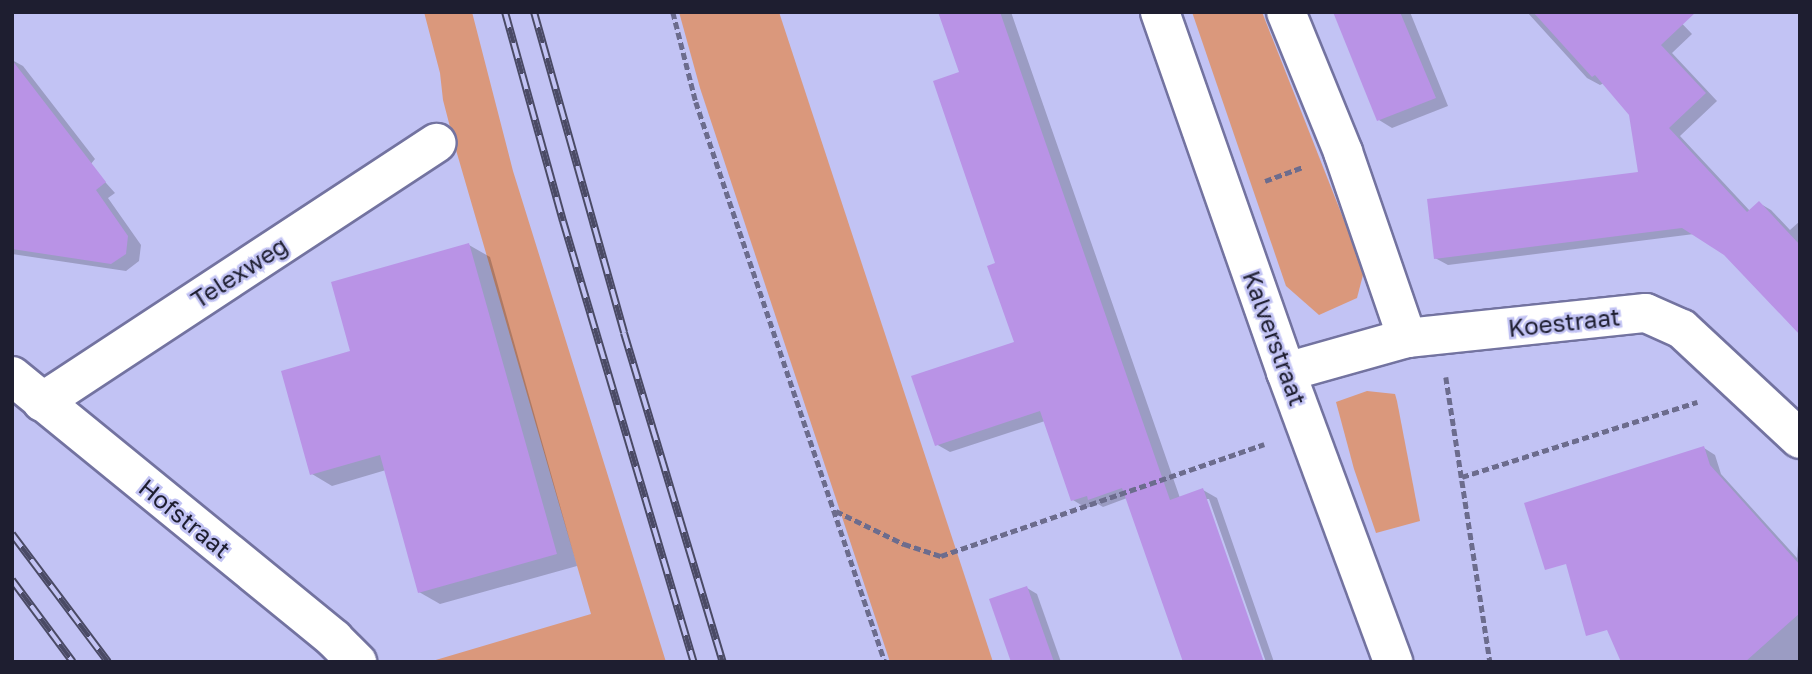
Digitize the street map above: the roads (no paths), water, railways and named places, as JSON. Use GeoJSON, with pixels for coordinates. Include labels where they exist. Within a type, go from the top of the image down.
{"type":"FeatureCollection","features":[{"type":"Feature","properties":{"kind":"street","name":"Kalverstraat"},"geometry":{"type":"LineString","coordinates":[[1160,12],[1286,372],[1393,662]]}},
{"type":"Feature","properties":{"kind":"street"},"geometry":{"type":"LineString","coordinates":[[1286,12],[1423,337]]}},
{"type":"Feature","properties":{"kind":"street","name":"Telexweg"},"geometry":{"type":"LineString","coordinates":[[42,402],[436,143]]}},
{"type":"Feature","properties":{"kind":"street","name":"Koestraat"},"geometry":{"type":"LineString","coordinates":[[1286,372],[1423,337],[1646,313],[1682,329],[1800,439]]}},
{"type":"Feature","properties":{"kind":"street","name":"Hofstraat"},"geometry":{"type":"LineString","coordinates":[[12,376],[334,639],[357,662]]}},
{"type":"Feature","properties":{"kind":"railway"},"geometry":{"type":"LineString","coordinates":[[505,12],[563,221],[694,662]]}},
{"type":"Feature","properties":{"kind":"railway"},"geometry":{"type":"LineString","coordinates":[[534,12],[624,333],[723,662]]}},
{"type":"Feature","properties":{"kind":"railway"},"geometry":{"type":"LineString","coordinates":[[12,534],[108,662]]}},
{"type":"Feature","properties":{"kind":"railway"},"geometry":{"type":"LineString","coordinates":[[12,580],[73,662]]}}]}
